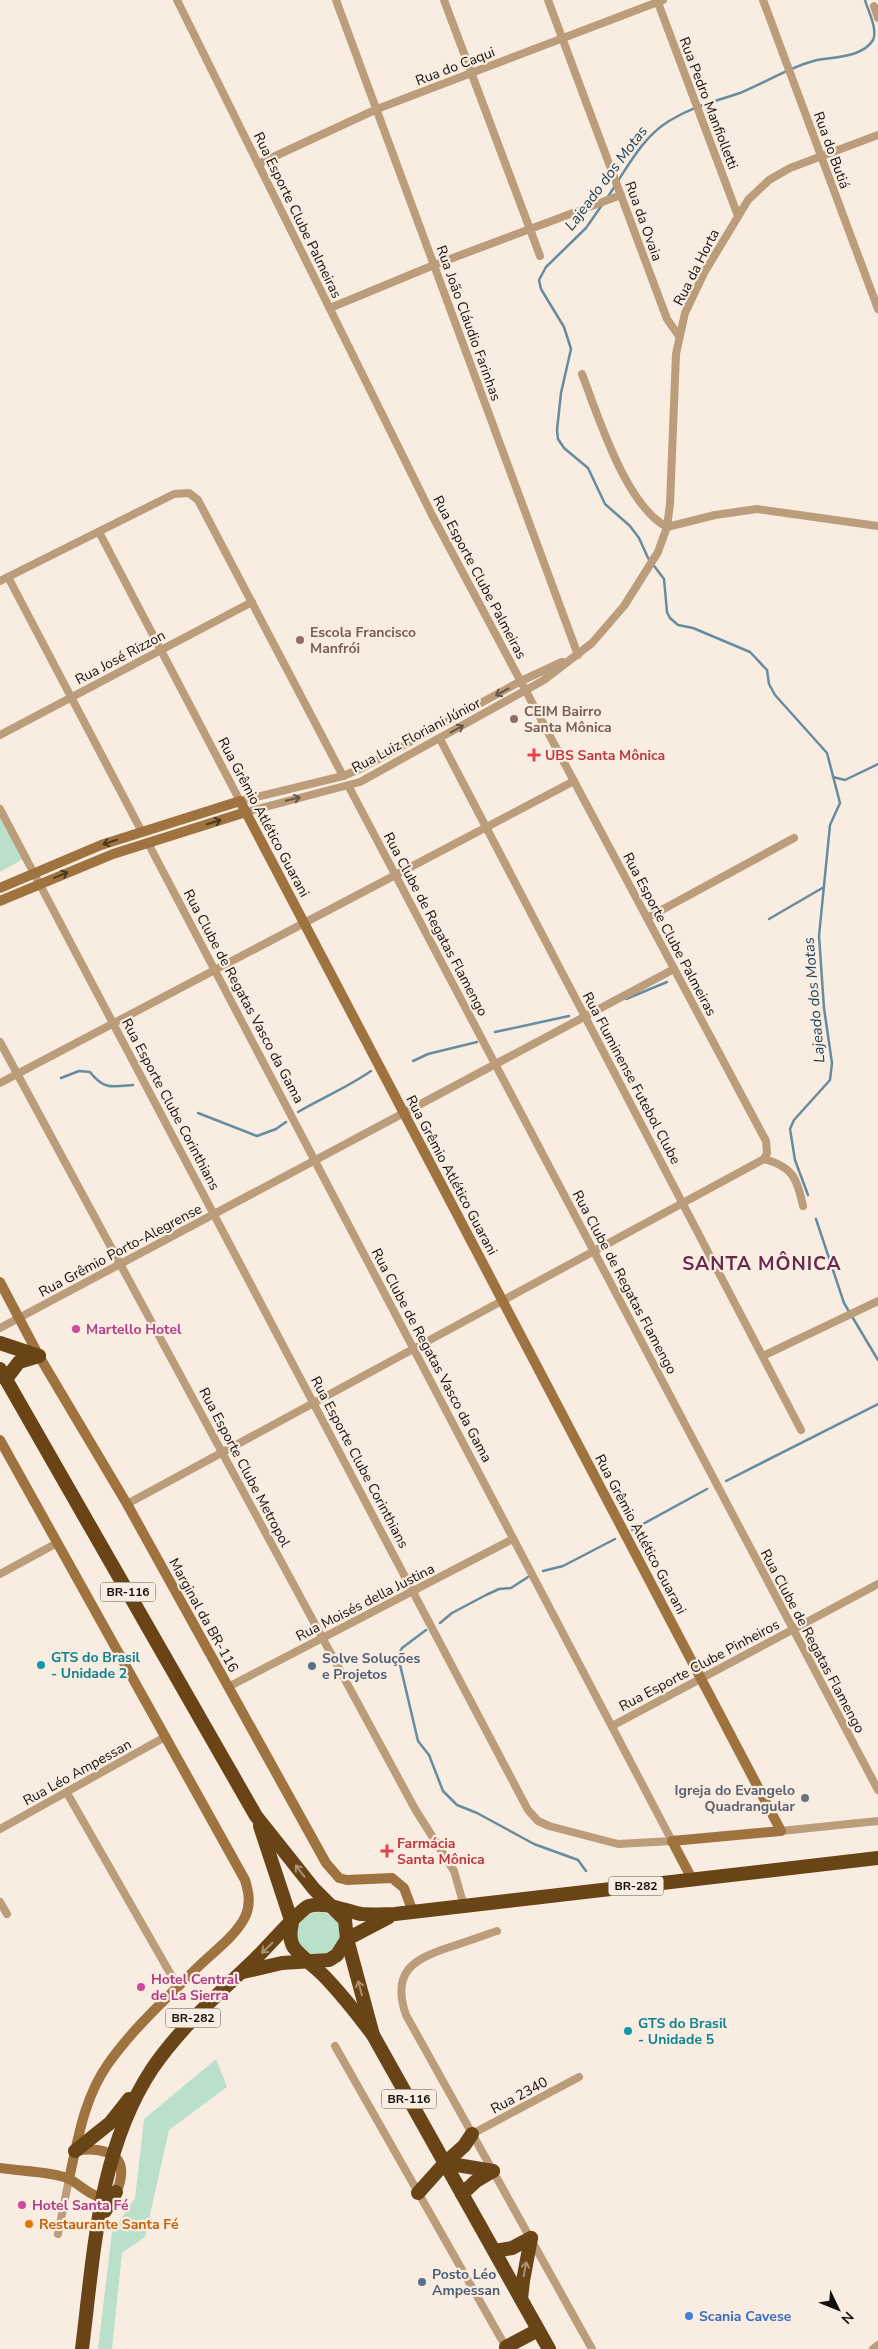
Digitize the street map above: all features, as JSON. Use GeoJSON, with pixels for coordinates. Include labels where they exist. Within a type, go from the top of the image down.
{"type":"FeatureCollection","features":[{"type":"Feature","properties":{"kind":"highway"},"geometry":{"type":"LineString","coordinates":[[0,1344],[39,1356]]}},
{"type":"Feature","properties":{"kind":"highway"},"geometry":{"type":"LineString","coordinates":[[3,1374],[19,1362],[39,1356]]}},
{"type":"Feature","properties":{"kind":"highway","name":"BR-116"},"geometry":{"type":"LineString","coordinates":[[3,1374],[256,1816],[314,1889],[345,1920],[347,1938],[373,2035]]}},
{"type":"Feature","properties":{"kind":"highway","name":"BR-116"},"geometry":{"type":"LineString","coordinates":[[256,1816],[292,1923],[290,1934],[292,1946],[344,1997],[373,2035],[549,2349]]}},
{"type":"Feature","properties":{"kind":"highway","name":"BR-282"},"geometry":{"type":"LineString","coordinates":[[82,2349],[99,2220],[109,2194],[113,2155],[124,2122],[152,2069],[196,2015],[292,1923],[298,1913],[308,1906],[320,1904],[363,1914],[395,1914],[878,1858]]}},
{"type":"Feature","properties":{"kind":"highway","name":"BR-282"},"geometry":{"type":"LineString","coordinates":[[240,1972],[282,1963],[329,1960],[337,1955],[347,1938],[395,1914]]}},
{"type":"Feature","properties":{"kind":"highway"},"geometry":{"type":"LineString","coordinates":[[75,2152],[110,2123],[152,2069]]}},
{"type":"Feature","properties":{"kind":"highway"},"geometry":{"type":"LineString","coordinates":[[418,2193],[445,2163],[464,2146],[472,2134]]}},
{"type":"Feature","properties":{"kind":"highway"},"geometry":{"type":"LineString","coordinates":[[445,2163],[493,2170]]}},
{"type":"Feature","properties":{"kind":"highway"},"geometry":{"type":"LineString","coordinates":[[462,2194],[476,2181],[493,2170]]}},
{"type":"Feature","properties":{"kind":"highway"},"geometry":{"type":"LineString","coordinates":[[495,2251],[512,2248],[531,2238]]}},
{"type":"Feature","properties":{"kind":"highway"},"geometry":{"type":"LineString","coordinates":[[522,2299],[523,2281],[531,2238]]}},
{"type":"Feature","properties":{"kind":"highway"},"geometry":{"type":"LineString","coordinates":[[506,2348],[538,2330]]}},
{"type":"Feature","properties":{"kind":"street","name":"Rua Esporte Clube Palmeiras"},"geometry":{"type":"LineString","coordinates":[[177,0],[428,506],[766,1141],[767,1153],[764,1159]]}},
{"type":"Feature","properties":{"kind":"street","name":"Rua João Cláudio Farinhas"},"geometry":{"type":"LineString","coordinates":[[336,0],[578,655]]}},
{"type":"Feature","properties":{"kind":"street"},"geometry":{"type":"LineString","coordinates":[[444,0],[540,256]]}},
{"type":"Feature","properties":{"kind":"street","name":"Rua da Ovaia"},"geometry":{"type":"LineString","coordinates":[[548,0],[667,319],[679,336]]}},
{"type":"Feature","properties":{"kind":"street","name":"Rua do Butiá"},"geometry":{"type":"LineString","coordinates":[[763,0],[878,309]]}},
{"type":"Feature","properties":{"kind":"street","name":"Rua do Caqui"},"geometry":{"type":"LineString","coordinates":[[258,164],[377,109],[659,1]]}},
{"type":"Feature","properties":{"kind":"street","name":"Rua Pedro Manfiolletti"},"geometry":{"type":"LineString","coordinates":[[659,1],[738,216]]}},
{"type":"Feature","properties":{"kind":"street"},"geometry":{"type":"LineString","coordinates":[[874,6],[878,18]]}},
{"type":"Feature","properties":{"kind":"street","name":"Rua da Horta"},"geometry":{"type":"LineString","coordinates":[[667,527],[671,477],[674,372],[679,336],[693,295],[748,200],[769,180],[821,156],[878,135]]}},
{"type":"Feature","properties":{"kind":"street"},"geometry":{"type":"LineString","coordinates":[[330,308],[434,265],[620,193]]}},
{"type":"Feature","properties":{"kind":"street"},"geometry":{"type":"LineString","coordinates":[[582,374],[620,471],[650,515],[667,527],[715,515],[758,509],[878,526]]}},
{"type":"Feature","properties":{"kind":"street"},"geometry":{"type":"LineString","coordinates":[[0,581],[174,494],[189,493],[198,500],[343,776]]}},
{"type":"Feature","properties":{"kind":"street","name":"Rua Luiz Floriani Júnior"},"geometry":{"type":"LineString","coordinates":[[0,901],[113,854],[246,812],[349,787],[526,691],[578,655],[608,626],[650,567],[667,527]]}},
{"type":"Feature","properties":{"kind":"street","name":"Rua Grêmio Atlético Guarani"},"geometry":{"type":"LineString","coordinates":[[99,532],[781,1831]]}},
{"type":"Feature","properties":{"kind":"street"},"geometry":{"type":"LineString","coordinates":[[8,577],[142,832]]}},
{"type":"Feature","properties":{"kind":"street","name":"Rua José Rizzon"},"geometry":{"type":"LineString","coordinates":[[0,735],[252,602]]}},
{"type":"Feature","properties":{"kind":"street","name":"Rua Luiz Floriani Júnior"},"geometry":{"type":"LineString","coordinates":[[0,888],[87,851],[142,832],[240,801],[343,776],[362,768],[521,681],[578,655]]}},
{"type":"Feature","properties":{"kind":"street","name":"Rua Fluminense Futebol Clube"},"geometry":{"type":"LineString","coordinates":[[440,739],[801,1430]]}},
{"type":"Feature","properties":{"kind":"street"},"geometry":{"type":"LineString","coordinates":[[0,1083],[574,781]]}},
{"type":"Feature","properties":{"kind":"street","name":"Rua Clube de Regatas Flamengo"},"geometry":{"type":"LineString","coordinates":[[349,787],[878,1790]]}},
{"type":"Feature","properties":{"kind":"street","name":"Rua Esporte Clube Corinthians"},"geometry":{"type":"LineString","coordinates":[[0,809],[528,1810],[538,1820],[549,1826],[618,1844],[672,1841],[878,1821]]}},
{"type":"Feature","properties":{"kind":"street"},"geometry":{"type":"LineString","coordinates":[[648,918],[794,838]]}},
{"type":"Feature","properties":{"kind":"street","name":"Rua Clube de Regatas Vasco da Gama"},"geometry":{"type":"LineString","coordinates":[[148,843],[692,1880]]}},
{"type":"Feature","properties":{"kind":"street","name":"Rua Grêmio Porto-Alegrense"},"geometry":{"type":"LineString","coordinates":[[0,1328],[674,969]]}},
{"type":"Feature","properties":{"kind":"street","name":"Rua Esporte Clube Metropol"},"geometry":{"type":"LineString","coordinates":[[0,1042],[415,1809],[454,1871],[464,1906]]}},
{"type":"Feature","properties":{"kind":"street"},"geometry":{"type":"LineString","coordinates":[[127,1504],[764,1159],[778,1163],[791,1172],[803,1206]]}},
{"type":"Feature","properties":{"kind":"street","name":"Marginal da BR-116"},"geometry":{"type":"LineString","coordinates":[[0,1282],[39,1356],[127,1504],[332,1872],[347,1880],[392,1878],[404,1888],[414,1912]]}},
{"type":"Feature","properties":{"kind":"street"},"geometry":{"type":"LineString","coordinates":[[763,1356],[843,1316],[878,1301]]}},
{"type":"Feature","properties":{"kind":"street"},"geometry":{"type":"LineString","coordinates":[[0,1440],[245,1880],[249,1892],[249,1905],[245,1917],[231,1935],[140,2026],[108,2064],[96,2083],[87,2105],[75,2152],[58,2234]]}},
{"type":"Feature","properties":{"kind":"street","name":"Rua Moisés della Justina"},"geometry":{"type":"LineString","coordinates":[[228,1687],[513,1539]]}},
{"type":"Feature","properties":{"kind":"street"},"geometry":{"type":"LineString","coordinates":[[0,1574],[57,1543]]}},
{"type":"Feature","properties":{"kind":"street","name":"Rua Esporte Clube Pinheiros"},"geometry":{"type":"LineString","coordinates":[[612,1726],[878,1584]]}},
{"type":"Feature","properties":{"kind":"street","name":"Rua Léo Ampessan"},"geometry":{"type":"LineString","coordinates":[[0,1829],[165,1737]]}},
{"type":"Feature","properties":{"kind":"street"},"geometry":{"type":"LineString","coordinates":[[67,1793],[178,1987]]}},
{"type":"Feature","properties":{"kind":"street"},"geometry":{"type":"LineString","coordinates":[[0,1902],[7,1914]]}},
{"type":"Feature","properties":{"kind":"street"},"geometry":{"type":"LineString","coordinates":[[497,1931],[425,1955],[412,1965],[404,1976],[400,1988],[401,2001],[406,2015],[592,2349]]}},
{"type":"Feature","properties":{"kind":"street"},"geometry":{"type":"LineString","coordinates":[[335,2046],[506,2348]]}},
{"type":"Feature","properties":{"kind":"street","name":"Rua 2340"},"geometry":{"type":"LineString","coordinates":[[472,2134],[579,2077]]}},
{"type":"Feature","properties":{"kind":"street"},"geometry":{"type":"LineString","coordinates":[[75,2152],[97,2149],[113,2155]]}},
{"type":"Feature","properties":{"kind":"street"},"geometry":{"type":"LineString","coordinates":[[0,2168],[69,2179],[92,2194],[109,2194]]}},
{"type":"Feature","properties":{"kind":"street"},"geometry":{"type":"LineString","coordinates":[[874,2349],[878,2345]]}},
{"type":"Feature","properties":{"kind":"green space"},"geometry":{"type":"Polygon","coordinates":[[[0,817],[23,859],[0,872],[0,817]]]}},
{"type":"Feature","properties":{"kind":"green space"},"geometry":{"type":"Polygon","coordinates":[[[315,1912],[323,1912],[335,1918],[341,1934],[335,1950],[323,1956],[315,1956],[303,1950],[297,1938],[297,1930],[303,1918],[315,1912]]]}},
{"type":"Feature","properties":{"kind":"green space"},"geometry":{"type":"Polygon","coordinates":[[[216,2059],[227,2087],[169,2130],[145,2237],[122,2253],[112,2349],[98,2349],[112,2232],[135,2198],[144,2119],[216,2059]]]}},
{"type":"Feature","properties":{"kind":"waterway","name":"Lajeado dos Motas"},"geometry":{"type":"LineString","coordinates":[[618,181],[646,140],[678,116],[740,93],[798,66],[863,50],[873,40],[874,36],[872,20],[865,0]]}},
{"type":"Feature","properties":{"kind":"waterway","name":"Lajeado dos Motas"},"geometry":{"type":"LineString","coordinates":[[607,198],[615,186]]}},
{"type":"Feature","properties":{"kind":"waterway","name":"Lajeado dos Motas"},"geometry":{"type":"LineString","coordinates":[[602,205],[586,228],[546,267],[539,280],[541,289],[564,327],[571,349],[561,393],[557,430],[558,439],[564,448],[588,468],[605,504],[630,526],[639,538],[648,558],[664,579],[667,612],[670,618],[678,625],[693,628],[750,652],[767,670],[769,684],[775,695],[827,753],[840,803],[830,825],[819,936],[824,1008],[832,1063],[830,1080],[794,1120],[790,1129],[795,1160],[808,1195]]}},
{"type":"Feature","properties":{"kind":"waterway"},"geometry":{"type":"LineString","coordinates":[[833,777],[845,780],[878,764]]}},
{"type":"Feature","properties":{"kind":"waterway"},"geometry":{"type":"LineString","coordinates":[[769,919],[824,887]]}},
{"type":"Feature","properties":{"kind":"waterway"},"geometry":{"type":"LineString","coordinates":[[626,999],[667,982]]}},
{"type":"Feature","properties":{"kind":"waterway"},"geometry":{"type":"LineString","coordinates":[[495,1032],[569,1016]]}},
{"type":"Feature","properties":{"kind":"waterway"},"geometry":{"type":"LineString","coordinates":[[413,1061],[428,1054],[477,1042]]}},
{"type":"Feature","properties":{"kind":"waterway"},"geometry":{"type":"LineString","coordinates":[[61,1078],[79,1071],[90,1072],[104,1085],[133,1085]]}},
{"type":"Feature","properties":{"kind":"waterway"},"geometry":{"type":"LineString","coordinates":[[298,1112],[371,1071]]}},
{"type":"Feature","properties":{"kind":"waterway"},"geometry":{"type":"LineString","coordinates":[[198,1113],[257,1136],[276,1129],[286,1122]]}},
{"type":"Feature","properties":{"kind":"waterway","name":"Lajeado dos Motas"},"geometry":{"type":"LineString","coordinates":[[816,1219],[844,1303],[878,1360]]}},
{"type":"Feature","properties":{"kind":"waterway"},"geometry":{"type":"LineString","coordinates":[[726,1481],[878,1404]]}},
{"type":"Feature","properties":{"kind":"waterway"},"geometry":{"type":"LineString","coordinates":[[632,1530],[707,1489]]}},
{"type":"Feature","properties":{"kind":"waterway"},"geometry":{"type":"LineString","coordinates":[[543,1571],[563,1566],[615,1539]]}},
{"type":"Feature","properties":{"kind":"waterway"},"geometry":{"type":"LineString","coordinates":[[440,1623],[452,1613],[486,1595],[499,1589],[511,1588],[528,1577]]}},
{"type":"Feature","properties":{"kind":"waterway"},"geometry":{"type":"LineString","coordinates":[[426,1630],[402,1648],[398,1656],[418,1741],[429,1755],[443,1791],[457,1805],[477,1813],[534,1844],[578,1860],[586,1871]]}},
{"type":"Feature","properties":{"kind":"place","name":"Escola Francisco Manfrói"},"geometry":{"type":"Point","coordinates":[300,640]}},
{"type":"Feature","properties":{"kind":"place","name":"CEIM Bairro Santa Mônica"},"geometry":{"type":"Point","coordinates":[514,719]}},
{"type":"Feature","properties":{"kind":"place","name":"UBS Santa Mônica"},"geometry":{"type":"Point","coordinates":[534,755]}},
{"type":"Feature","properties":{"kind":"place","name":"Martello Hotel"},"geometry":{"type":"Point","coordinates":[76,1329]}},
{"type":"Feature","properties":{"kind":"place","name":"GTS do Brasil - Unidade 2"},"geometry":{"type":"Point","coordinates":[41,1665]}},
{"type":"Feature","properties":{"kind":"place","name":"Solve Soluções e Projetos"},"geometry":{"type":"Point","coordinates":[312,1666]}},
{"type":"Feature","properties":{"kind":"place","name":"Igreja do Evangelo Quadrangular"},"geometry":{"type":"Point","coordinates":[805,1798]}},
{"type":"Feature","properties":{"kind":"place","name":"Farmácia Santa Mônica"},"geometry":{"type":"Point","coordinates":[387,1851]}},
{"type":"Feature","properties":{"kind":"place","name":"Hotel Central de La Sierra"},"geometry":{"type":"Point","coordinates":[141,1987]}},
{"type":"Feature","properties":{"kind":"place","name":"GTS do Brasil - Unidade 5"},"geometry":{"type":"Point","coordinates":[628,2031]}},
{"type":"Feature","properties":{"kind":"place","name":"Hotel Santa Fé"},"geometry":{"type":"Point","coordinates":[22,2205]}},
{"type":"Feature","properties":{"kind":"place","name":"Restaurante Santa Fé"},"geometry":{"type":"Point","coordinates":[29,2224]}},
{"type":"Feature","properties":{"kind":"place","name":"Posto Léo Ampessan"},"geometry":{"type":"Point","coordinates":[422,2282]}},
{"type":"Feature","properties":{"kind":"place","name":"Scania Cavese"},"geometry":{"type":"Point","coordinates":[689,2316]}},
{"type":"Feature","properties":{"kind":"district","name":"SANTA MÔNICA"},"geometry":{"type":"Point","coordinates":[762,1263]}}]}
